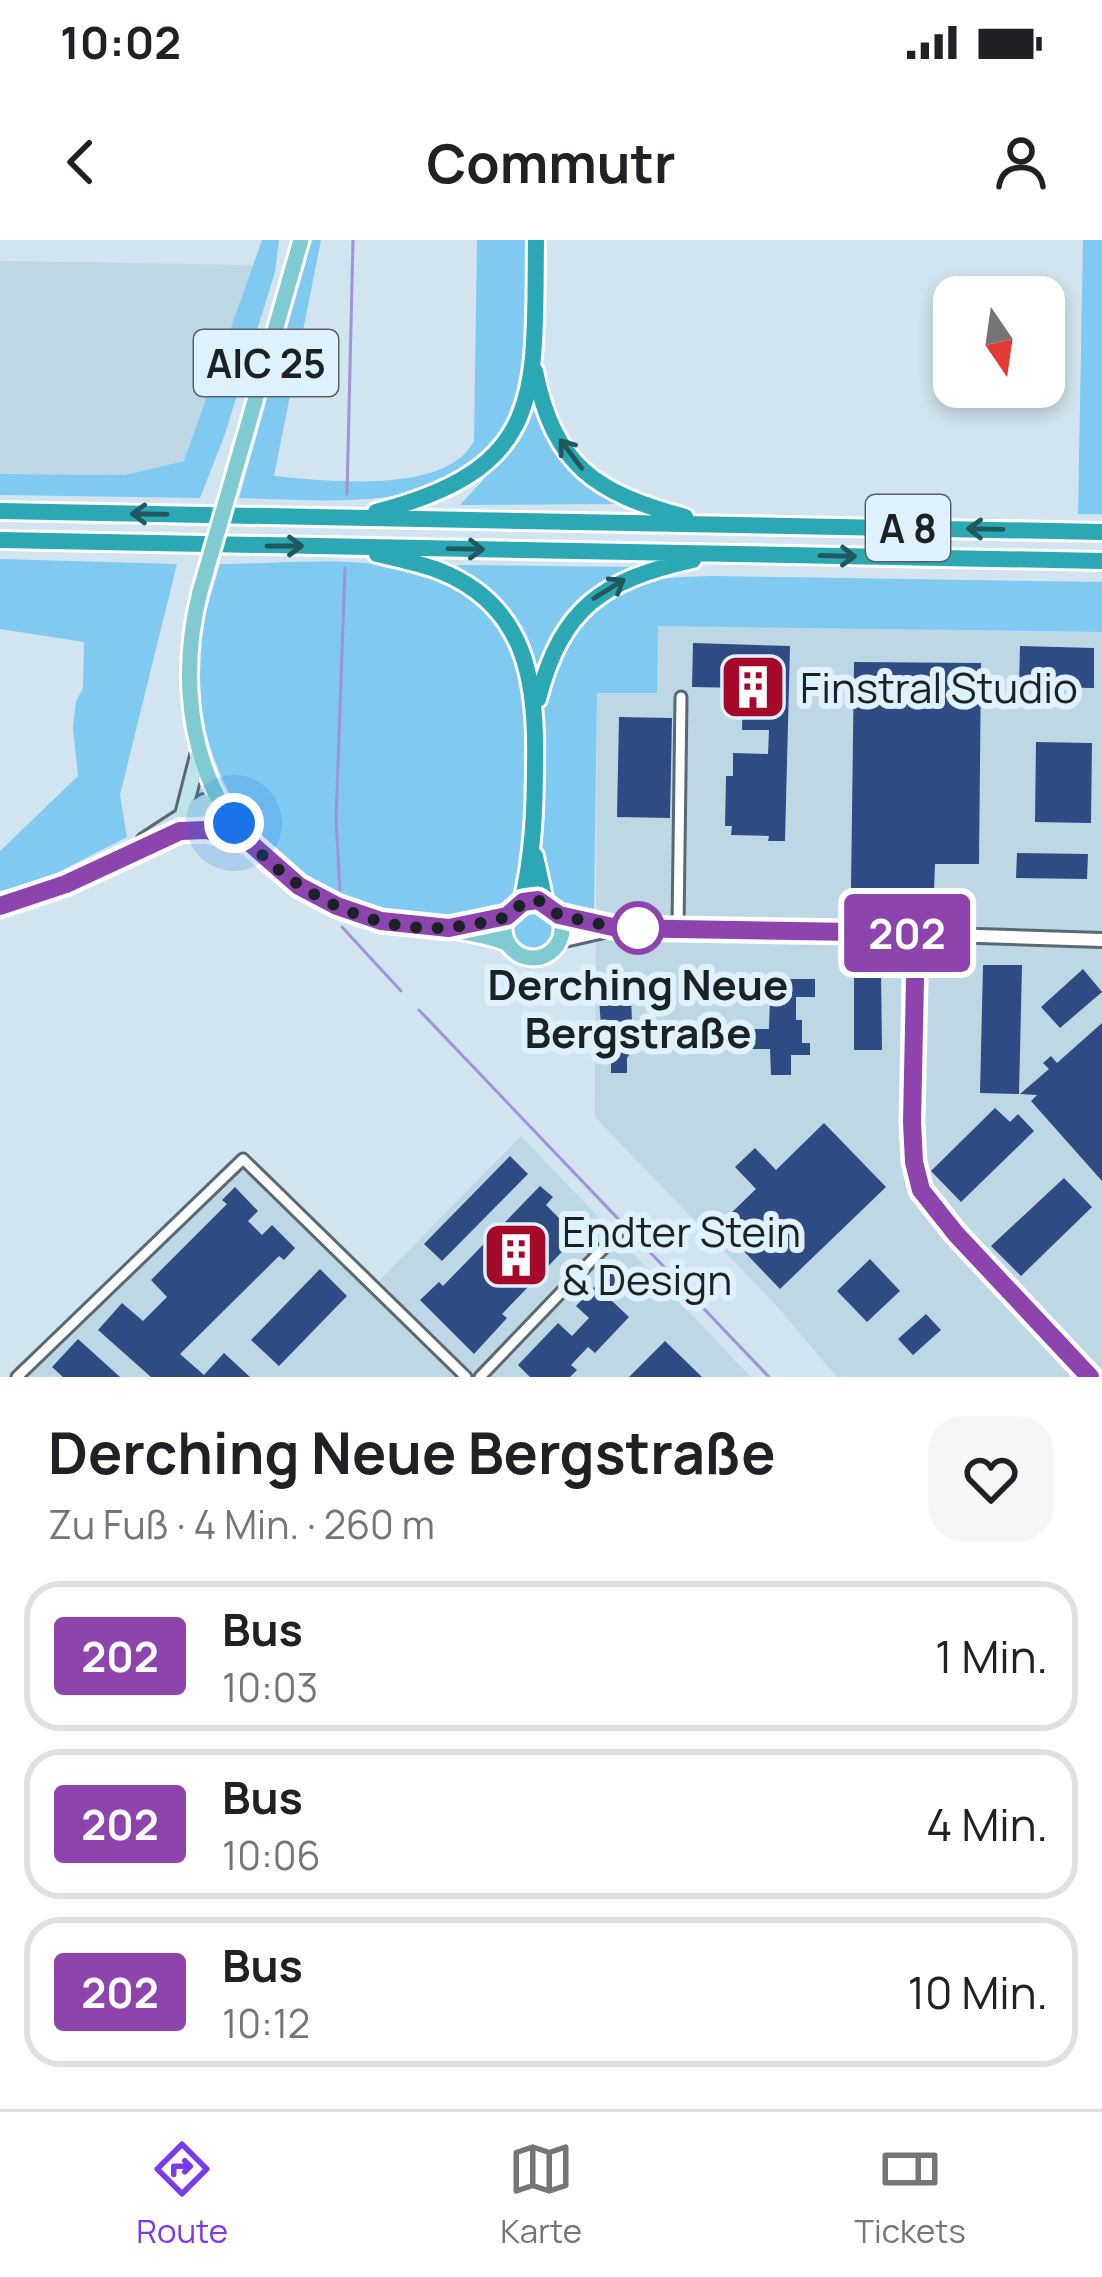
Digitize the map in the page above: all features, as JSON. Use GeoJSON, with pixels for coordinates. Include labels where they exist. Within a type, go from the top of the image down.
{"type":"FeatureCollection","features":[{"type":"Feature","properties":{"kind":"highway"},"geometry":{"type":"LineString","coordinates":[[350,518],[438,494],[477,473],[497,453],[515,426],[534,364],[536,240]]}},
{"type":"Feature","properties":{"kind":"highway"},"geometry":{"type":"LineString","coordinates":[[534,364],[555,432],[591,478],[638,503],[715,525]]}},
{"type":"Feature","properties":{"kind":"highway","name":"A 8"},"geometry":{"type":"LineString","coordinates":[[0,511],[1102,532]]}},
{"type":"Feature","properties":{"kind":"highway","name":"A 8"},"geometry":{"type":"LineString","coordinates":[[0,540],[1102,561]]}},
{"type":"Feature","properties":{"kind":"highway"},"geometry":{"type":"LineString","coordinates":[[350,547],[436,569],[482,596],[516,638],[536,706]]}},
{"type":"Feature","properties":{"kind":"highway"},"geometry":{"type":"LineString","coordinates":[[523,902],[534,850],[536,706],[555,645],[590,601],[634,575],[721,554]]}},
{"type":"Feature","properties":{"kind":"highway"},"geometry":{"type":"LineString","coordinates":[[534,850],[552,909]]}},
{"type":"Feature","properties":{"kind":"main road","name":"AIC 25"},"geometry":{"type":"LineString","coordinates":[[301,240],[190,632],[187,681],[199,752],[220,803],[249,842],[299,886],[381,921],[449,928],[507,943]]}},
{"type":"Feature","properties":{"kind":"main road","name":"AIC 25"},"geometry":{"type":"LineString","coordinates":[[182,823],[199,752]]}},
{"type":"Feature","properties":{"kind":"main road"},"geometry":{"type":"LineString","coordinates":[[0,906],[66,884],[182,823],[211,814],[220,803]]}},
{"type":"Feature","properties":{"kind":"main road"},"geometry":{"type":"LineString","coordinates":[[182,823],[249,842]]}},
{"type":"Feature","properties":{"kind":"main road"},"geometry":{"type":"LineString","coordinates":[[523,902],[552,909],[560,941],[548,955],[520,956],[507,943],[507,916],[523,902]]}},
{"type":"Feature","properties":{"kind":"main road","name":"AIC 25"},"geometry":{"type":"LineString","coordinates":[[449,928],[507,916]]}},
{"type":"Feature","properties":{"kind":"street"},"geometry":{"type":"LineString","coordinates":[[679,927],[681,697]]}},
{"type":"Feature","properties":{"kind":"street"},"geometry":{"type":"LineString","coordinates":[[552,909],[617,928]]}},
{"type":"Feature","properties":{"kind":"street"},"geometry":{"type":"LineString","coordinates":[[560,941],[617,928],[679,927],[1102,940]]}},
{"type":"Feature","properties":{"kind":"street"},"geometry":{"type":"LineString","coordinates":[[916,933],[912,1122],[921,1190],[1090,1377]]}},
{"type":"Feature","properties":{"kind":"street"},"geometry":{"type":"LineString","coordinates":[[17,1377],[243,1159],[466,1377]]}},
{"type":"Feature","properties":{"kind":"street"},"geometry":{"type":"LineString","coordinates":[[480,1377],[618,1233]]}},
{"type":"Feature","properties":{"kind":"shaded area"},"geometry":{"type":"Polygon","coordinates":[[[262,240],[279,240],[275,272],[200,498],[0,495],[0,474],[125,475],[184,461],[262,240]]]}},
{"type":"Feature","properties":{"kind":"shaded area"},"geometry":{"type":"Polygon","coordinates":[[[312,240],[321,240],[274,476],[383,481],[439,470],[460,458],[474,441],[477,240],[528,240],[529,337],[524,389],[506,432],[479,462],[446,482],[408,494],[366,499],[239,498],[312,240]]]}},
{"type":"Feature","properties":{"kind":"shaded area"},"geometry":{"type":"Polygon","coordinates":[[[1083,240],[1102,240],[1102,514],[1078,514],[1083,240]]]}},
{"type":"Feature","properties":{"kind":"shaded area"},"geometry":{"type":"Polygon","coordinates":[[[0,261],[255,265],[184,461],[125,475],[0,474],[0,261]]]}},
{"type":"Feature","properties":{"kind":"shaded area"},"geometry":{"type":"Polygon","coordinates":[[[533,399],[566,462],[623,504],[460,505],[508,453],[533,399]]]}},
{"type":"Feature","properties":{"kind":"shaded area"},"geometry":{"type":"Polygon","coordinates":[[[0,559],[177,564],[120,795],[127,837],[41,881],[0,891],[0,851],[78,776],[73,728],[76,701],[83,688],[84,642],[0,629],[0,559]]]}},
{"type":"Feature","properties":{"kind":"shaded area"},"geometry":{"type":"Polygon","coordinates":[[[220,564],[386,565],[448,582],[476,598],[498,619],[522,665],[528,745],[525,849],[516,892],[503,908],[472,919],[444,921],[390,914],[348,902],[311,882],[251,827],[212,754],[202,713],[199,644],[220,564]]]}},
{"type":"Feature","properties":{"kind":"shaded area"},"geometry":{"type":"Polygon","coordinates":[[[457,565],[630,567],[573,609],[536,670],[505,611],[457,565]]]}},
{"type":"Feature","properties":{"kind":"shaded area"},"geometry":{"type":"Polygon","coordinates":[[[713,576],[1102,582],[1102,632],[658,626],[657,693],[597,693],[594,919],[566,911],[553,900],[548,885],[540,801],[543,714],[557,657],[578,621],[607,596],[640,583],[713,576]]]}},
{"type":"Feature","properties":{"kind":"shaded area"},"geometry":{"type":"Polygon","coordinates":[[[658,625],[1102,632],[1102,1377],[837,1377],[775,1304],[595,1117],[597,692],[658,625]]]}},
{"type":"Feature","properties":{"kind":"shaded area"},"geometry":{"type":"Polygon","coordinates":[[[532,909],[547,916],[554,931],[547,946],[532,953],[517,946],[510,931],[517,916],[532,909]]]}},
{"type":"Feature","properties":{"kind":"shaded area"},"geometry":{"type":"Polygon","coordinates":[[[521,1136],[751,1377],[28,1377],[242,1166],[370,1290],[521,1136]]]}},
{"type":"Feature","properties":{"kind":"building"},"geometry":{"type":"Polygon","coordinates":[[[693,643],[790,646],[785,841],[731,835],[732,826],[725,826],[726,776],[733,776],[733,753],[768,754],[769,730],[742,730],[743,688],[692,687],[693,643]]]}},
{"type":"Feature","properties":{"kind":"building"},"geometry":{"type":"Polygon","coordinates":[[[1020,646],[1094,648],[1094,688],[1019,687],[1020,646]]]}},
{"type":"Feature","properties":{"kind":"building"},"geometry":{"type":"Polygon","coordinates":[[[854,662],[981,663],[979,864],[935,864],[934,890],[851,890],[854,662]]]}},
{"type":"Feature","properties":{"kind":"building"},"geometry":{"type":"Polygon","coordinates":[[[619,717],[672,718],[670,818],[617,817],[619,717]]]}},
{"type":"Feature","properties":{"kind":"building"},"geometry":{"type":"Polygon","coordinates":[[[1036,742],[1092,743],[1091,823],[1035,822],[1036,742]]]}},
{"type":"Feature","properties":{"kind":"building"},"geometry":{"type":"Polygon","coordinates":[[[1017,853],[1088,854],[1087,879],[1016,878],[1017,853]]]}},
{"type":"Feature","properties":{"kind":"building"},"geometry":{"type":"Polygon","coordinates":[[[983,965],[1022,965],[1019,1094],[980,1093],[983,965]]]}},
{"type":"Feature","properties":{"kind":"building"},"geometry":{"type":"Polygon","coordinates":[[[854,967],[881,968],[882,1050],[854,1050],[854,967]]]}},
{"type":"Feature","properties":{"kind":"building"},"geometry":{"type":"Polygon","coordinates":[[[1083,969],[1102,992],[1060,1028],[1041,1007],[1083,969]]]}},
{"type":"Feature","properties":{"kind":"building"},"geometry":{"type":"Polygon","coordinates":[[[763,979],[815,979],[815,997],[796,997],[796,1020],[802,1020],[802,1043],[810,1043],[810,1055],[791,1055],[791,1075],[771,1075],[770,1049],[749,1049],[749,1029],[769,1029],[770,999],[763,999],[763,979]]]}},
{"type":"Feature","properties":{"kind":"building"},"geometry":{"type":"Polygon","coordinates":[[[607,991],[631,996],[633,1049],[627,1058],[627,1073],[611,1073],[611,1061],[603,1057],[599,997],[607,991]]]}},
{"type":"Feature","properties":{"kind":"building"},"geometry":{"type":"Polygon","coordinates":[[[1102,1023],[1102,1181],[1031,1101],[1037,1095],[1020,1094],[1049,1069],[1043,1063],[1051,1056],[1057,1063],[1102,1023]]]}},
{"type":"Feature","properties":{"kind":"building"},"geometry":{"type":"Polygon","coordinates":[[[995,1108],[1010,1122],[1018,1114],[1034,1131],[961,1202],[931,1171],[995,1108]]]}},
{"type":"Feature","properties":{"kind":"building"},"geometry":{"type":"Polygon","coordinates":[[[824,1123],[886,1187],[780,1289],[733,1240],[742,1231],[728,1216],[756,1189],[735,1167],[755,1148],[776,1170],[824,1123]]]}},
{"type":"Feature","properties":{"kind":"building"},"geometry":{"type":"Polygon","coordinates":[[[510,1156],[528,1174],[442,1261],[424,1244],[510,1156]]]}},
{"type":"Feature","properties":{"kind":"building"},"geometry":{"type":"Polygon","coordinates":[[[1064,1178],[1092,1207],[1021,1276],[991,1246],[1064,1178]]]}},
{"type":"Feature","properties":{"kind":"building","name":"Endter Stein & Design"},"geometry":{"type":"Polygon","coordinates":[[[540,1186],[553,1197],[546,1205],[565,1224],[572,1217],[584,1229],[502,1314],[507,1318],[474,1354],[420,1300],[439,1282],[443,1286],[540,1186]]]}},
{"type":"Feature","properties":{"kind":"building"},"geometry":{"type":"Polygon","coordinates":[[[235,1187],[258,1211],[248,1221],[262,1235],[272,1225],[295,1248],[284,1260],[279,1256],[180,1354],[204,1375],[224,1353],[250,1377],[151,1377],[98,1330],[122,1303],[143,1321],[167,1297],[151,1280],[227,1204],[222,1200],[235,1187]]]}},
{"type":"Feature","properties":{"kind":"building"},"geometry":{"type":"Polygon","coordinates":[[[870,1259],[900,1291],[867,1322],[837,1291],[870,1259]]]}},
{"type":"Feature","properties":{"kind":"building"},"geometry":{"type":"Polygon","coordinates":[[[618,1262],[634,1278],[612,1301],[629,1317],[595,1353],[588,1347],[571,1365],[577,1370],[570,1377],[530,1377],[518,1365],[558,1323],[572,1336],[589,1318],[576,1306],[618,1262]]]}},
{"type":"Feature","properties":{"kind":"building"},"geometry":{"type":"Polygon","coordinates":[[[320,1269],[347,1296],[279,1366],[251,1340],[320,1269]]]}},
{"type":"Feature","properties":{"kind":"building"},"geometry":{"type":"Polygon","coordinates":[[[926,1314],[941,1330],[913,1355],[898,1339],[926,1314]]]}},
{"type":"Feature","properties":{"kind":"building"},"geometry":{"type":"Polygon","coordinates":[[[78,1339],[120,1377],[63,1377],[52,1367],[78,1339]]]}},
{"type":"Feature","properties":{"kind":"building"},"geometry":{"type":"Polygon","coordinates":[[[665,1341],[702,1377],[629,1377],[665,1341]]]}},
{"type":"Feature","properties":{"kind":"waterway"},"geometry":{"type":"LineString","coordinates":[[347,494],[353,240]]}},
{"type":"Feature","properties":{"kind":"waterway"},"geometry":{"type":"LineString","coordinates":[[340,890],[336,820],[345,568]]}},
{"type":"Feature","properties":{"kind":"waterway"},"geometry":{"type":"LineString","coordinates":[[342,927],[401,991]]}},
{"type":"Feature","properties":{"kind":"waterway"},"geometry":{"type":"LineString","coordinates":[[419,1010],[769,1377]]}},
{"type":"Feature","properties":{"kind":"bus line","name":"202"},"geometry":{"type":"LineString","coordinates":[[0,906],[66,884],[180,831],[207,830],[249,842],[299,886],[381,921],[449,928],[507,916],[523,902],[538,900],[559,915],[617,928],[916,933],[912,1122],[921,1190],[1090,1377]]}},
{"type":"Feature","properties":{"kind":"place","name":"Finstral Studio"},"geometry":{"type":"Point","coordinates":[753,687]}},
{"type":"Feature","properties":{"kind":"place","name":"Derching Neue Bergstraße"},"geometry":{"type":"Point","coordinates":[638,928]}},
{"type":"Feature","properties":{"kind":"place","name":"Endter Stein & Design"},"geometry":{"type":"Point","coordinates":[516,1255]}},
{"type":"Feature","properties":{"kind":"route"},"geometry":{"type":"LineString","coordinates":[[234,823],[268,861],[299,886],[381,921],[449,928],[507,916],[523,902],[538,900],[559,915],[638,928]]}}]}
